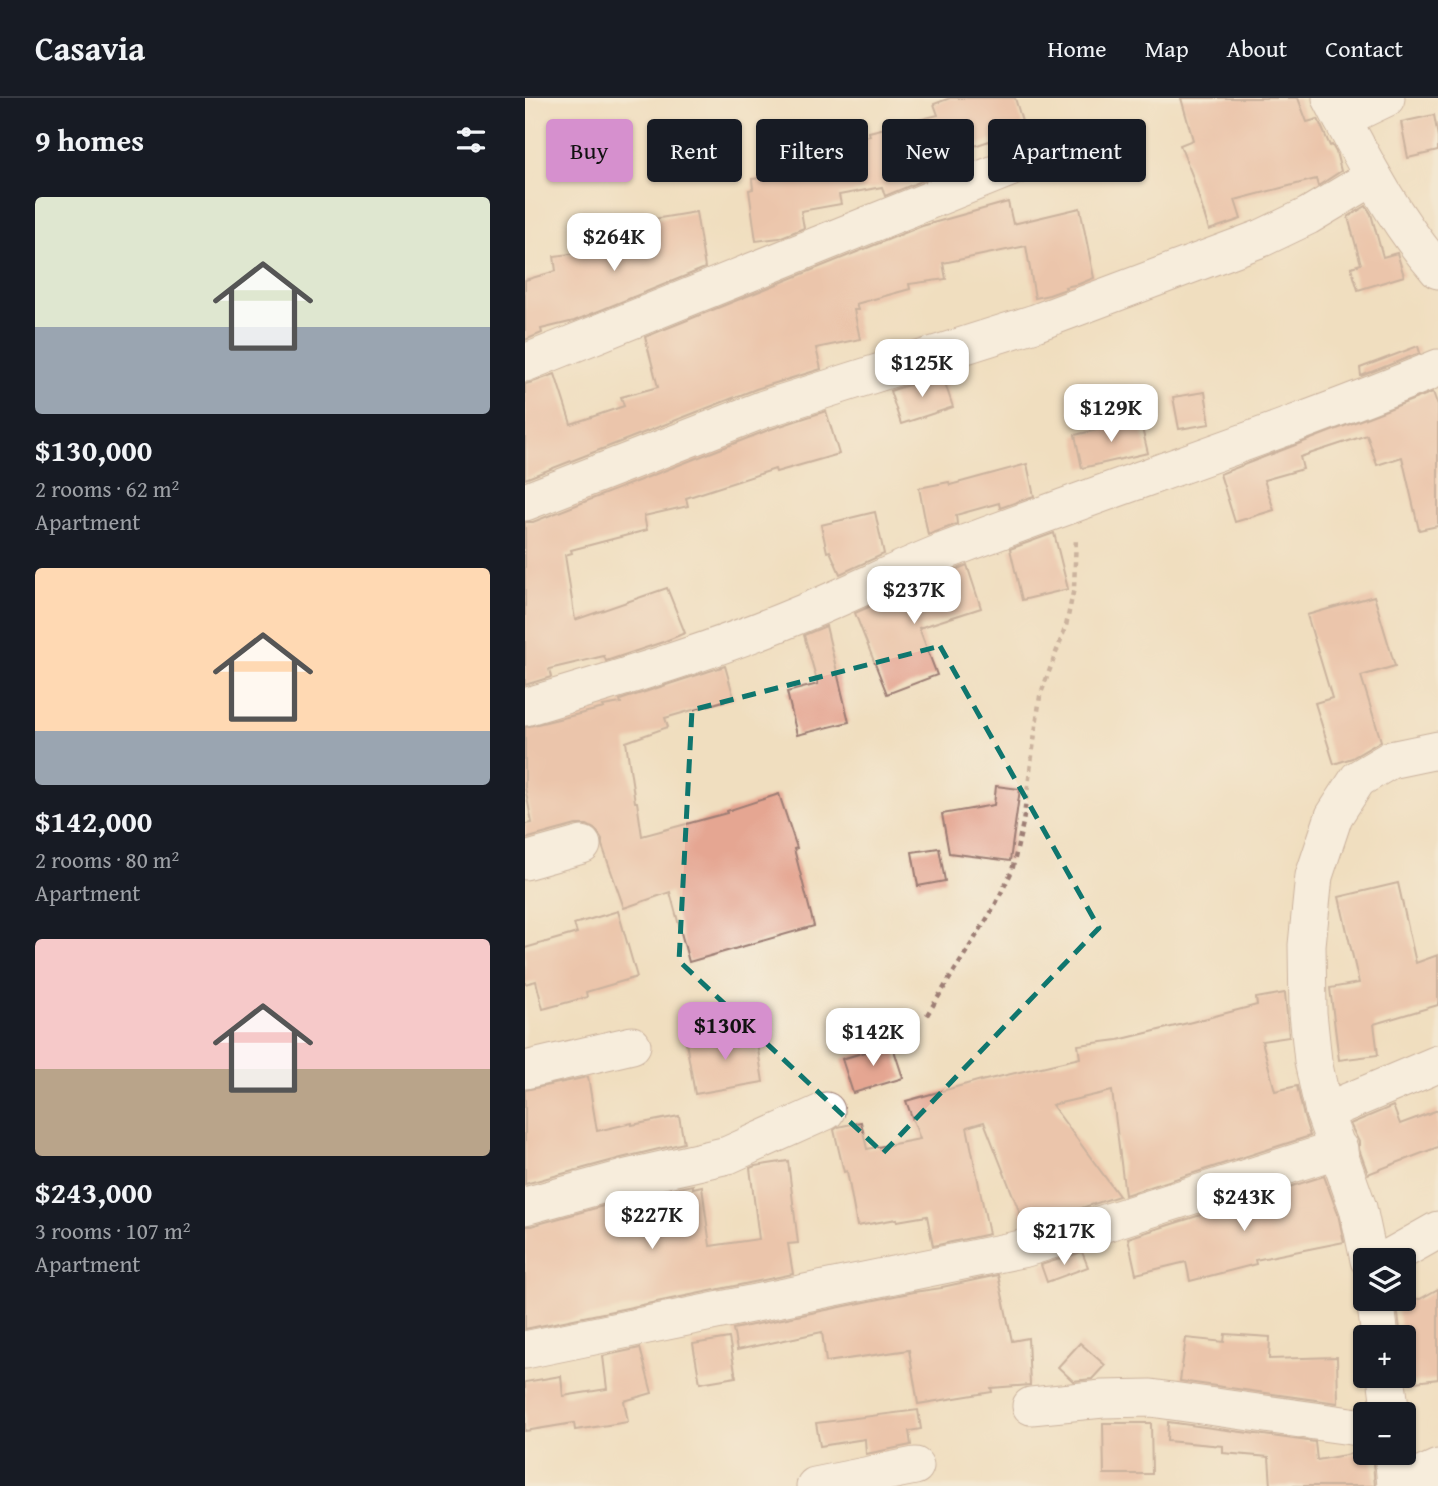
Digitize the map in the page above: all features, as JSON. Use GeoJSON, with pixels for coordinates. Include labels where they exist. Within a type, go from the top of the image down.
{"type":"FeatureCollection","features":[{"type":"Feature","properties":{"kind":"street"},"geometry":{"type":"LineString","coordinates":[[1386,98],[1336,108],[1373,177],[1420,250],[1438,270]]}},
{"type":"Feature","properties":{"kind":"street"},"geometry":{"type":"LineString","coordinates":[[525,363],[988,177]]}},
{"type":"Feature","properties":{"kind":"street"},"geometry":{"type":"LineString","coordinates":[[525,502],[764,408],[1035,323],[1262,238],[1308,216],[1373,177]]}},
{"type":"Feature","properties":{"kind":"street"},"geometry":{"type":"LineString","coordinates":[[525,707],[727,643],[800,615],[953,548],[1438,368]]}},
{"type":"Feature","properties":{"kind":"street"},"geometry":{"type":"LineString","coordinates":[[1366,1248],[1358,1208],[1324,1112],[1313,1062],[1308,1013],[1307,945],[1314,876],[1334,816],[1358,779],[1390,760],[1438,750]]}},
{"type":"Feature","properties":{"kind":"street"},"geometry":{"type":"LineString","coordinates":[[525,861],[582,845]]}},
{"type":"Feature","properties":{"kind":"street"},"geometry":{"type":"LineString","coordinates":[[525,1070],[632,1045]]}},
{"type":"Feature","properties":{"kind":"street"},"geometry":{"type":"LineString","coordinates":[[1324,1112],[1438,1064]]}},
{"type":"Feature","properties":{"kind":"street"},"geometry":{"type":"LineString","coordinates":[[525,1206],[627,1178],[728,1155],[826,1111]]}},
{"type":"Feature","properties":{"kind":"street"},"geometry":{"type":"LineString","coordinates":[[525,1350],[1026,1248],[1339,1149]]}},
{"type":"Feature","properties":{"kind":"street"},"geometry":{"type":"LineString","coordinates":[[1406,1248],[1438,1230]]}},
{"type":"Feature","properties":{"kind":"street"},"geometry":{"type":"LineString","coordinates":[[1031,1406],[1103,1399],[1151,1398],[1353,1426]]}},
{"type":"Feature","properties":{"kind":"street"},"geometry":{"type":"LineString","coordinates":[[1395,1465],[1397,1486],[1438,1468]]}},
{"type":"Feature","properties":{"kind":"street"},"geometry":{"type":"LineString","coordinates":[[815,1486],[915,1466]]}},
{"type":"Feature","properties":{"kind":"path"},"geometry":{"type":"LineString","coordinates":[[927,1015],[993,909],[1011,871],[1023,823],[1040,696],[1066,626],[1074,589],[1078,502]]}},
{"type":"Feature","properties":{"kind":"highlighted area"},"geometry":{"type":"Polygon","coordinates":[[[940,646],[1099,928],[883,1153],[679,961],[692,710],[940,646]]]}},
{"type":"Feature","properties":{"kind":"building"},"geometry":{"type":"Polygon","coordinates":[[[950,98],[1015,98],[1021,119],[988,119],[988,141],[974,146],[974,119],[922,119],[938,115],[934,104],[950,98]]]}},
{"type":"Feature","properties":{"kind":"building"},"geometry":{"type":"Polygon","coordinates":[[[1181,98],[1298,98],[1307,122],[1318,119],[1330,146],[1332,145],[1336,152],[1341,171],[1318,186],[1316,179],[1235,200],[1241,219],[1209,230],[1180,145],[1193,140],[1181,98]]]}},
{"type":"Feature","properties":{"kind":"building"},"geometry":{"type":"Polygon","coordinates":[[[1434,115],[1438,151],[1408,158],[1401,122],[1434,115]]]}},
{"type":"Feature","properties":{"kind":"building"},"geometry":{"type":"Polygon","coordinates":[[[882,129],[882,182],[919,182],[885,196],[882,187],[839,195],[841,204],[801,211],[804,228],[779,238],[756,241],[749,190],[753,189],[752,179],[756,179],[756,182],[868,182],[869,132],[882,129]]]}},
{"type":"Feature","properties":{"kind":"building"},"geometry":{"type":"Polygon","coordinates":[[[1008,202],[1013,224],[1080,208],[1094,278],[1035,298],[1026,246],[943,263],[946,279],[909,284],[910,289],[856,304],[858,310],[854,310],[860,339],[816,348],[821,369],[756,389],[525,479],[525,384],[555,374],[571,424],[624,406],[621,397],[658,387],[645,337],[922,226],[1008,202]]]}},
{"type":"Feature","properties":{"kind":"building"},"geometry":{"type":"Polygon","coordinates":[[[1366,206],[1371,214],[1383,257],[1397,253],[1404,276],[1358,290],[1351,267],[1361,264],[1348,217],[1366,206]]]}},
{"type":"Feature","properties":{"kind":"building"},"geometry":{"type":"Polygon","coordinates":[[[696,212],[705,268],[574,321],[541,329],[542,333],[525,340],[525,280],[556,271],[554,256],[626,247],[623,228],[649,224],[648,220],[696,212]]]}},
{"type":"Feature","properties":{"kind":"building"},"geometry":{"type":"Polygon","coordinates":[[[1418,346],[1420,353],[1361,376],[1360,368],[1418,346]]]}},
{"type":"Feature","properties":{"kind":"building"},"geometry":{"type":"Polygon","coordinates":[[[942,374],[953,407],[901,424],[890,391],[942,374]]]}},
{"type":"Feature","properties":{"kind":"building"},"geometry":{"type":"Polygon","coordinates":[[[1205,392],[1210,424],[1179,429],[1173,397],[1205,392]]]}},
{"type":"Feature","properties":{"kind":"building"},"geometry":{"type":"Polygon","coordinates":[[[1433,392],[1438,406],[1438,526],[1419,530],[1402,457],[1377,465],[1367,435],[1300,457],[1303,469],[1264,480],[1274,510],[1235,522],[1220,474],[1433,392]]]}},
{"type":"Feature","properties":{"kind":"building"},"geometry":{"type":"Polygon","coordinates":[[[826,411],[839,454],[776,472],[775,469],[686,498],[688,506],[644,516],[647,530],[571,550],[572,553],[565,555],[575,620],[667,588],[685,633],[606,661],[604,656],[549,669],[551,677],[525,685],[525,522],[533,522],[771,429],[826,411]]]}},
{"type":"Feature","properties":{"kind":"building"},"geometry":{"type":"Polygon","coordinates":[[[1140,420],[1148,453],[1082,468],[1075,435],[1140,420]]]}},
{"type":"Feature","properties":{"kind":"building"},"geometry":{"type":"Polygon","coordinates":[[[1027,464],[1034,496],[1000,508],[999,503],[956,515],[957,524],[928,535],[919,488],[949,482],[950,485],[1027,464]]]}},
{"type":"Feature","properties":{"kind":"building"},"geometry":{"type":"Polygon","coordinates":[[[875,512],[884,554],[840,574],[830,551],[827,552],[821,525],[875,512]]]}},
{"type":"Feature","properties":{"kind":"building"},"geometry":{"type":"Polygon","coordinates":[[[1054,533],[1068,589],[1022,600],[1010,549],[1054,533]]]}},
{"type":"Feature","properties":{"kind":"building"},"geometry":{"type":"Polygon","coordinates":[[[967,565],[981,608],[919,628],[937,675],[887,694],[855,613],[967,565]]]}},
{"type":"Feature","properties":{"kind":"building"},"geometry":{"type":"Polygon","coordinates":[[[1374,596],[1395,666],[1361,676],[1381,741],[1352,758],[1334,764],[1315,703],[1332,698],[1307,615],[1374,596]]]}},
{"type":"Feature","properties":{"kind":"building"},"geometry":{"type":"Polygon","coordinates":[[[826,626],[849,722],[797,735],[787,692],[818,684],[804,635],[826,626]]]}},
{"type":"Feature","properties":{"kind":"building"},"geometry":{"type":"Polygon","coordinates":[[[725,666],[734,698],[665,718],[668,727],[626,742],[642,836],[727,813],[779,794],[797,848],[794,849],[814,926],[689,962],[670,892],[624,908],[602,839],[596,830],[587,825],[576,825],[525,839],[525,824],[532,823],[525,787],[525,727],[621,703],[620,700],[725,666]]]}},
{"type":"Feature","properties":{"kind":"building"},"geometry":{"type":"Polygon","coordinates":[[[996,786],[1020,789],[1010,861],[949,853],[942,814],[994,805],[996,786]]]}},
{"type":"Feature","properties":{"kind":"building"},"geometry":{"type":"Polygon","coordinates":[[[939,848],[945,881],[918,886],[912,852],[939,848]]]}},
{"type":"Feature","properties":{"kind":"building"},"geometry":{"type":"Polygon","coordinates":[[[1398,883],[1416,963],[1438,955],[1438,1005],[1374,1024],[1378,1055],[1339,1060],[1330,988],[1359,983],[1339,897],[1398,883]]]}},
{"type":"Feature","properties":{"kind":"building"},"geometry":{"type":"Polygon","coordinates":[[[618,911],[637,977],[586,992],[587,997],[543,1009],[536,981],[525,984],[525,948],[577,933],[574,924],[618,911]]]}},
{"type":"Feature","properties":{"kind":"building"},"geometry":{"type":"Polygon","coordinates":[[[1285,993],[1289,1037],[1262,1041],[1275,1091],[1297,1086],[1310,1136],[1125,1195],[1112,1091],[1052,1105],[1119,1196],[1025,1226],[984,1122],[967,1127],[989,1234],[933,1246],[927,1216],[857,1226],[847,1171],[844,1172],[834,1130],[838,1127],[861,1122],[867,1149],[920,1139],[906,1101],[981,1080],[1080,1058],[1078,1045],[1118,1040],[1192,1022],[1257,1005],[1256,998],[1285,993]]]}},
{"type":"Feature","properties":{"kind":"building"},"geometry":{"type":"Polygon","coordinates":[[[755,1030],[763,1082],[695,1094],[686,1042],[755,1030]]]}},
{"type":"Feature","properties":{"kind":"building"},"geometry":{"type":"Polygon","coordinates":[[[892,1044],[903,1078],[853,1093],[842,1059],[892,1044]]]}},
{"type":"Feature","properties":{"kind":"building"},"geometry":{"type":"Polygon","coordinates":[[[588,1077],[597,1131],[679,1116],[684,1143],[525,1184],[525,1090],[588,1077]]]}},
{"type":"Feature","properties":{"kind":"building"},"geometry":{"type":"Polygon","coordinates":[[[1393,1106],[1400,1124],[1438,1110],[1438,1147],[1368,1174],[1359,1142],[1350,1124],[1393,1106]]]}},
{"type":"Feature","properties":{"kind":"building"},"geometry":{"type":"Polygon","coordinates":[[[788,1161],[798,1243],[788,1244],[793,1274],[525,1329],[525,1226],[693,1185],[693,1188],[702,1186],[710,1246],[759,1239],[750,1168],[788,1161]]]}},
{"type":"Feature","properties":{"kind":"building"},"geometry":{"type":"Polygon","coordinates":[[[1324,1176],[1338,1214],[1344,1242],[1255,1260],[1256,1264],[1190,1281],[1186,1262],[1136,1274],[1128,1238],[1324,1176]]]}},
{"type":"Feature","properties":{"kind":"building"},"geometry":{"type":"Polygon","coordinates":[[[1082,1252],[1088,1267],[1047,1282],[1041,1265],[1082,1252]]]}},
{"type":"Feature","properties":{"kind":"building"},"geometry":{"type":"Polygon","coordinates":[[[998,1275],[1012,1341],[1028,1338],[1030,1385],[991,1388],[992,1392],[918,1404],[909,1350],[826,1362],[822,1332],[737,1350],[733,1329],[998,1275]]]}},
{"type":"Feature","properties":{"kind":"building"},"geometry":{"type":"Polygon","coordinates":[[[1438,1289],[1438,1379],[1416,1382],[1416,1325],[1399,1325],[1398,1311],[1416,1311],[1416,1299],[1438,1289]]]}},
{"type":"Feature","properties":{"kind":"building"},"geometry":{"type":"Polygon","coordinates":[[[1225,1334],[1270,1337],[1269,1359],[1337,1357],[1338,1403],[1180,1381],[1186,1338],[1224,1342],[1225,1334]]]}},
{"type":"Feature","properties":{"kind":"building"},"geometry":{"type":"Polygon","coordinates":[[[729,1338],[736,1377],[700,1383],[693,1344],[729,1338]]]}},
{"type":"Feature","properties":{"kind":"building"},"geometry":{"type":"Polygon","coordinates":[[[1080,1343],[1105,1365],[1092,1379],[1073,1381],[1058,1367],[1080,1343]]]}},
{"type":"Feature","properties":{"kind":"building"},"geometry":{"type":"Polygon","coordinates":[[[640,1348],[652,1393],[624,1401],[628,1422],[575,1430],[574,1423],[525,1431],[525,1382],[561,1376],[563,1396],[607,1389],[603,1356],[640,1348]]]}},
{"type":"Feature","properties":{"kind":"building"},"geometry":{"type":"Polygon","coordinates":[[[918,1410],[921,1429],[909,1431],[911,1445],[866,1454],[865,1439],[820,1446],[816,1423],[918,1410]]]}},
{"type":"Feature","properties":{"kind":"building"},"geometry":{"type":"Polygon","coordinates":[[[1168,1422],[1315,1442],[1317,1460],[1353,1454],[1353,1465],[1373,1465],[1375,1486],[1271,1486],[1269,1457],[1223,1453],[1223,1446],[1167,1441],[1168,1422]]]}},
{"type":"Feature","properties":{"kind":"building"},"geometry":{"type":"Polygon","coordinates":[[[1103,1423],[1151,1423],[1152,1474],[1104,1474],[1103,1423]]]}}]}
